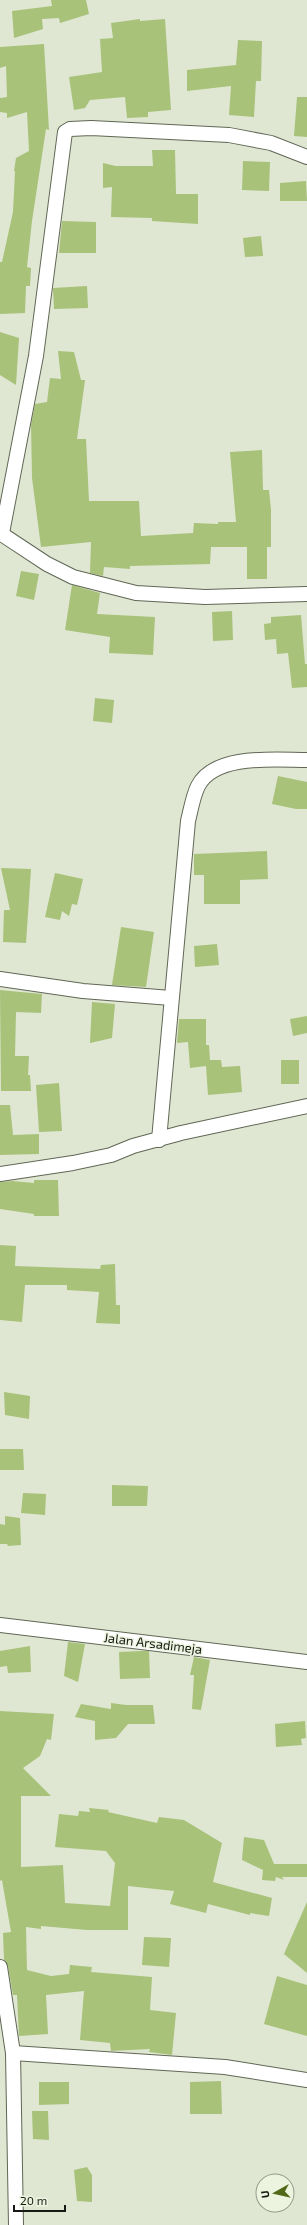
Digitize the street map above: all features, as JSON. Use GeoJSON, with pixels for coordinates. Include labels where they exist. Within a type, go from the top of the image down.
{"type":"FeatureCollection","features":[{"type":"Feature","properties":{"kind":"street"},"geometry":{"type":"LineString","coordinates":[[307,157],[272,143],[229,135],[91,128],[70,129],[65,132],[36,356],[1,533],[48,564],[73,577],[136,593],[205,597],[307,594]]}},
{"type":"Feature","properties":{"kind":"street"},"geometry":{"type":"LineString","coordinates":[[159,1140],[188,821],[199,784],[212,771],[233,762],[255,760],[307,760]]}},
{"type":"Feature","properties":{"kind":"street"},"geometry":{"type":"LineString","coordinates":[[0,979],[82,991],[171,998]]}},
{"type":"Feature","properties":{"kind":"street"},"geometry":{"type":"LineString","coordinates":[[0,1174],[72,1163],[111,1155],[133,1146],[181,1133],[307,1106]]}},
{"type":"Feature","properties":{"kind":"street","name":"Jalan Arsadimeja"},"geometry":{"type":"LineString","coordinates":[[0,1625],[307,1662]]}},
{"type":"Feature","properties":{"kind":"street"},"geometry":{"type":"LineString","coordinates":[[0,1967],[5,2037],[13,2053],[16,2225]]}},
{"type":"Feature","properties":{"kind":"street"},"geometry":{"type":"LineString","coordinates":[[13,2053],[225,2068],[307,2080]]}},
{"type":"Feature","properties":{"kind":"building"},"geometry":{"type":"Polygon","coordinates":[[[51,0],[86,0],[89,14],[60,23],[59,18],[42,19],[43,29],[14,38],[12,11],[52,6],[51,0]]]}},
{"type":"Feature","properties":{"kind":"building"},"geometry":{"type":"Polygon","coordinates":[[[140,19],[140,21],[165,19],[171,110],[148,112],[148,117],[127,118],[125,97],[90,100],[85,108],[74,110],[69,77],[102,72],[100,39],[113,38],[111,23],[140,19]]]}},
{"type":"Feature","properties":{"kind":"building"},"geometry":{"type":"Polygon","coordinates":[[[238,40],[262,41],[261,81],[256,81],[254,117],[229,115],[231,86],[187,91],[187,70],[236,65],[238,40]]]}},
{"type":"Feature","properties":{"kind":"building"},"geometry":{"type":"Polygon","coordinates":[[[44,44],[49,130],[46,129],[32,221],[27,267],[31,268],[30,286],[26,286],[25,313],[0,314],[0,262],[2,262],[13,212],[14,171],[16,158],[29,151],[27,112],[7,118],[7,113],[0,112],[0,98],[7,97],[6,66],[0,68],[0,47],[44,44]]]}},
{"type":"Feature","properties":{"kind":"building"},"geometry":{"type":"Polygon","coordinates":[[[297,97],[307,97],[307,137],[294,136],[297,97]]]}},
{"type":"Feature","properties":{"kind":"building"},"geometry":{"type":"Polygon","coordinates":[[[152,150],[175,150],[176,194],[198,194],[198,224],[152,221],[152,218],[111,217],[112,187],[103,188],[103,163],[116,166],[153,166],[152,150]]]}},
{"type":"Feature","properties":{"kind":"building"},"geometry":{"type":"Polygon","coordinates":[[[243,161],[270,162],[269,191],[242,190],[243,161]]]}},
{"type":"Feature","properties":{"kind":"building"},"geometry":{"type":"Polygon","coordinates":[[[306,181],[307,201],[280,201],[280,183],[306,181]]]}},
{"type":"Feature","properties":{"kind":"building"},"geometry":{"type":"Polygon","coordinates":[[[62,221],[96,222],[96,253],[59,253],[62,221]]]}},
{"type":"Feature","properties":{"kind":"building"},"geometry":{"type":"Polygon","coordinates":[[[261,236],[263,256],[245,257],[243,238],[261,236]]]}},
{"type":"Feature","properties":{"kind":"building"},"geometry":{"type":"Polygon","coordinates":[[[87,286],[88,308],[54,309],[53,288],[87,286]]]}},
{"type":"Feature","properties":{"kind":"building"},"geometry":{"type":"Polygon","coordinates":[[[0,332],[19,338],[16,385],[0,375],[0,332]]]}},
{"type":"Feature","properties":{"kind":"building"},"geometry":{"type":"Polygon","coordinates":[[[58,351],[74,352],[81,380],[85,380],[77,439],[86,439],[89,501],[139,501],[141,536],[193,533],[194,523],[218,524],[218,522],[236,522],[230,452],[262,450],[263,490],[269,490],[271,510],[271,547],[267,547],[267,579],[247,579],[247,547],[211,547],[210,564],[130,566],[130,569],[104,567],[103,576],[90,573],[91,542],[41,547],[32,478],[31,425],[35,404],[47,402],[50,378],[61,379],[58,351]]]}},
{"type":"Feature","properties":{"kind":"building"},"geometry":{"type":"Polygon","coordinates":[[[21,571],[39,574],[34,600],[16,596],[21,571]]]}},
{"type":"Feature","properties":{"kind":"building"},"geometry":{"type":"Polygon","coordinates":[[[72,585],[100,593],[97,614],[155,617],[153,655],[109,653],[110,637],[65,630],[72,585]]]}},
{"type":"Feature","properties":{"kind":"building"},"geometry":{"type":"Polygon","coordinates":[[[232,611],[233,640],[213,641],[212,612],[232,611]]]}},
{"type":"Feature","properties":{"kind":"building"},"geometry":{"type":"Polygon","coordinates":[[[301,615],[305,664],[307,664],[307,687],[292,688],[288,653],[277,654],[276,639],[265,640],[264,624],[271,623],[271,617],[301,615]]]}},
{"type":"Feature","properties":{"kind":"building"},"geometry":{"type":"Polygon","coordinates":[[[95,698],[114,700],[112,723],[93,721],[95,698]]]}},
{"type":"Feature","properties":{"kind":"building"},"geometry":{"type":"Polygon","coordinates":[[[278,776],[307,782],[307,809],[296,809],[272,804],[278,776]]]}},
{"type":"Feature","properties":{"kind":"building"},"geometry":{"type":"Polygon","coordinates":[[[267,851],[268,879],[240,880],[240,904],[204,904],[204,875],[194,875],[194,854],[267,851]]]}},
{"type":"Feature","properties":{"kind":"building"},"geometry":{"type":"Polygon","coordinates":[[[1,868],[31,869],[26,943],[3,942],[4,910],[10,910],[1,868]]]}},
{"type":"Feature","properties":{"kind":"building"},"geometry":{"type":"Polygon","coordinates":[[[55,873],[83,879],[77,905],[72,904],[69,916],[62,911],[60,920],[45,917],[55,873]]]}},
{"type":"Feature","properties":{"kind":"building"},"geometry":{"type":"Polygon","coordinates":[[[121,927],[154,932],[146,987],[112,985],[121,927]]]}},
{"type":"Feature","properties":{"kind":"building"},"geometry":{"type":"Polygon","coordinates":[[[217,944],[219,965],[195,967],[194,946],[217,944]]]}},
{"type":"Feature","properties":{"kind":"building"},"geometry":{"type":"Polygon","coordinates":[[[0,990],[42,994],[41,1013],[16,1012],[15,1056],[29,1056],[28,1075],[30,1075],[31,1091],[1,1091],[0,990]]]}},
{"type":"Feature","properties":{"kind":"building"},"geometry":{"type":"Polygon","coordinates":[[[92,1002],[115,1004],[112,1038],[90,1043],[92,1002]]]}},
{"type":"Feature","properties":{"kind":"building"},"geometry":{"type":"Polygon","coordinates":[[[307,1016],[307,1033],[293,1036],[290,1019],[307,1016]]]}},
{"type":"Feature","properties":{"kind":"building"},"geometry":{"type":"Polygon","coordinates":[[[179,1019],[206,1019],[206,1045],[209,1045],[210,1060],[221,1060],[222,1067],[240,1066],[242,1092],[208,1095],[206,1066],[190,1068],[188,1042],[177,1043],[179,1019]]]}},
{"type":"Feature","properties":{"kind":"building"},"geometry":{"type":"Polygon","coordinates":[[[281,1060],[299,1060],[299,1084],[281,1084],[281,1060]]]}},
{"type":"Feature","properties":{"kind":"building"},"geometry":{"type":"Polygon","coordinates":[[[59,1083],[62,1131],[39,1132],[36,1085],[59,1083]]]}},
{"type":"Feature","properties":{"kind":"building"},"geometry":{"type":"Polygon","coordinates":[[[0,1105],[10,1105],[13,1135],[39,1134],[39,1154],[0,1155],[0,1105]]]}},
{"type":"Feature","properties":{"kind":"building"},"geometry":{"type":"Polygon","coordinates":[[[34,1180],[58,1180],[59,1216],[34,1216],[34,1214],[0,1209],[0,1182],[13,1181],[34,1183],[34,1180]]]}},
{"type":"Feature","properties":{"kind":"building"},"geometry":{"type":"Polygon","coordinates":[[[0,1245],[16,1246],[15,1266],[100,1269],[101,1265],[115,1264],[116,1305],[120,1305],[120,1324],[96,1323],[99,1292],[67,1290],[67,1285],[25,1285],[22,1322],[0,1320],[0,1245]]]}},
{"type":"Feature","properties":{"kind":"building"},"geometry":{"type":"Polygon","coordinates":[[[4,1392],[30,1396],[29,1419],[5,1415],[4,1392]]]}},
{"type":"Feature","properties":{"kind":"building"},"geometry":{"type":"Polygon","coordinates":[[[0,1449],[23,1449],[24,1470],[0,1470],[0,1449]]]}},
{"type":"Feature","properties":{"kind":"building"},"geometry":{"type":"Polygon","coordinates":[[[112,1485],[148,1486],[147,1506],[112,1506],[112,1485]]]}},
{"type":"Feature","properties":{"kind":"building"},"geometry":{"type":"Polygon","coordinates":[[[23,1493],[46,1494],[45,1515],[21,1513],[23,1493]]]}},
{"type":"Feature","properties":{"kind":"building"},"geometry":{"type":"Polygon","coordinates":[[[5,1516],[20,1518],[21,1545],[8,1546],[7,1544],[0,1544],[0,1524],[5,1525],[5,1516]]]}},
{"type":"Feature","properties":{"kind":"building"},"geometry":{"type":"Polygon","coordinates":[[[68,1642],[85,1644],[78,1682],[64,1676],[68,1642]]]}},
{"type":"Feature","properties":{"kind":"building"},"geometry":{"type":"Polygon","coordinates":[[[30,1646],[31,1672],[8,1673],[7,1666],[0,1667],[0,1651],[30,1646]]]}},
{"type":"Feature","properties":{"kind":"building"},"geometry":{"type":"Polygon","coordinates":[[[149,1651],[150,1678],[120,1679],[119,1652],[149,1651]]]}},
{"type":"Feature","properties":{"kind":"building"},"geometry":{"type":"Polygon","coordinates":[[[194,1657],[210,1660],[201,1710],[192,1709],[194,1675],[190,1675],[194,1657]]]}},
{"type":"Feature","properties":{"kind":"building"},"geometry":{"type":"Polygon","coordinates":[[[111,1703],[126,1705],[153,1705],[155,1724],[128,1724],[116,1738],[95,1740],[95,1721],[75,1717],[81,1704],[111,1709],[111,1703]]]}},
{"type":"Feature","properties":{"kind":"building"},"geometry":{"type":"Polygon","coordinates":[[[0,1711],[54,1714],[51,1740],[47,1739],[40,1756],[23,1768],[51,1796],[21,1796],[21,1867],[63,1865],[65,1903],[110,1906],[115,1863],[106,1851],[55,1847],[59,1814],[78,1816],[79,1811],[90,1812],[89,1808],[109,1810],[108,1812],[157,1823],[159,1817],[184,1820],[222,1843],[213,1882],[272,1898],[269,1916],[250,1913],[250,1915],[208,1904],[206,1913],[170,1904],[174,1891],[128,1886],[128,1930],[87,1930],[41,1926],[41,1929],[26,1927],[27,1970],[51,1976],[69,1974],[70,1965],[92,1967],[91,1972],[152,1977],[150,2010],[176,2013],[172,2055],[149,2052],[150,2049],[111,2051],[110,2043],[80,2040],[84,1991],[46,1995],[48,2034],[19,2036],[17,1995],[13,1995],[8,1966],[4,1960],[3,1933],[11,1932],[2,1880],[0,1881],[0,1711]]]}},
{"type":"Feature","properties":{"kind":"building"},"geometry":{"type":"Polygon","coordinates":[[[305,1721],[306,1738],[301,1739],[302,1745],[276,1747],[275,1724],[305,1721]]]}},
{"type":"Feature","properties":{"kind":"building"},"geometry":{"type":"Polygon","coordinates":[[[244,1837],[264,1840],[274,1864],[307,1864],[307,1877],[282,1877],[284,1880],[276,1877],[275,1881],[262,1880],[263,1870],[242,1860],[244,1837]]]}},
{"type":"Feature","properties":{"kind":"building"},"geometry":{"type":"Polygon","coordinates":[[[307,1902],[307,1973],[284,1954],[307,1902]]]}},
{"type":"Feature","properties":{"kind":"building"},"geometry":{"type":"Polygon","coordinates":[[[144,1937],[171,1938],[169,1967],[142,1965],[144,1937]]]}},
{"type":"Feature","properties":{"kind":"building"},"geometry":{"type":"Polygon","coordinates":[[[277,1976],[307,1985],[307,2036],[264,2024],[277,1976]]]}},
{"type":"Feature","properties":{"kind":"building"},"geometry":{"type":"Polygon","coordinates":[[[221,2081],[222,2114],[190,2114],[190,2082],[221,2081]]]}},
{"type":"Feature","properties":{"kind":"building"},"geometry":{"type":"Polygon","coordinates":[[[39,2082],[69,2082],[69,2104],[39,2105],[39,2082]]]}},
{"type":"Feature","properties":{"kind":"building"},"geometry":{"type":"Polygon","coordinates":[[[32,2111],[48,2111],[49,2140],[33,2139],[32,2111]]]}},
{"type":"Feature","properties":{"kind":"building"},"geometry":{"type":"Polygon","coordinates":[[[87,2167],[92,2175],[92,2202],[77,2201],[74,2170],[87,2167]]]}}]}
